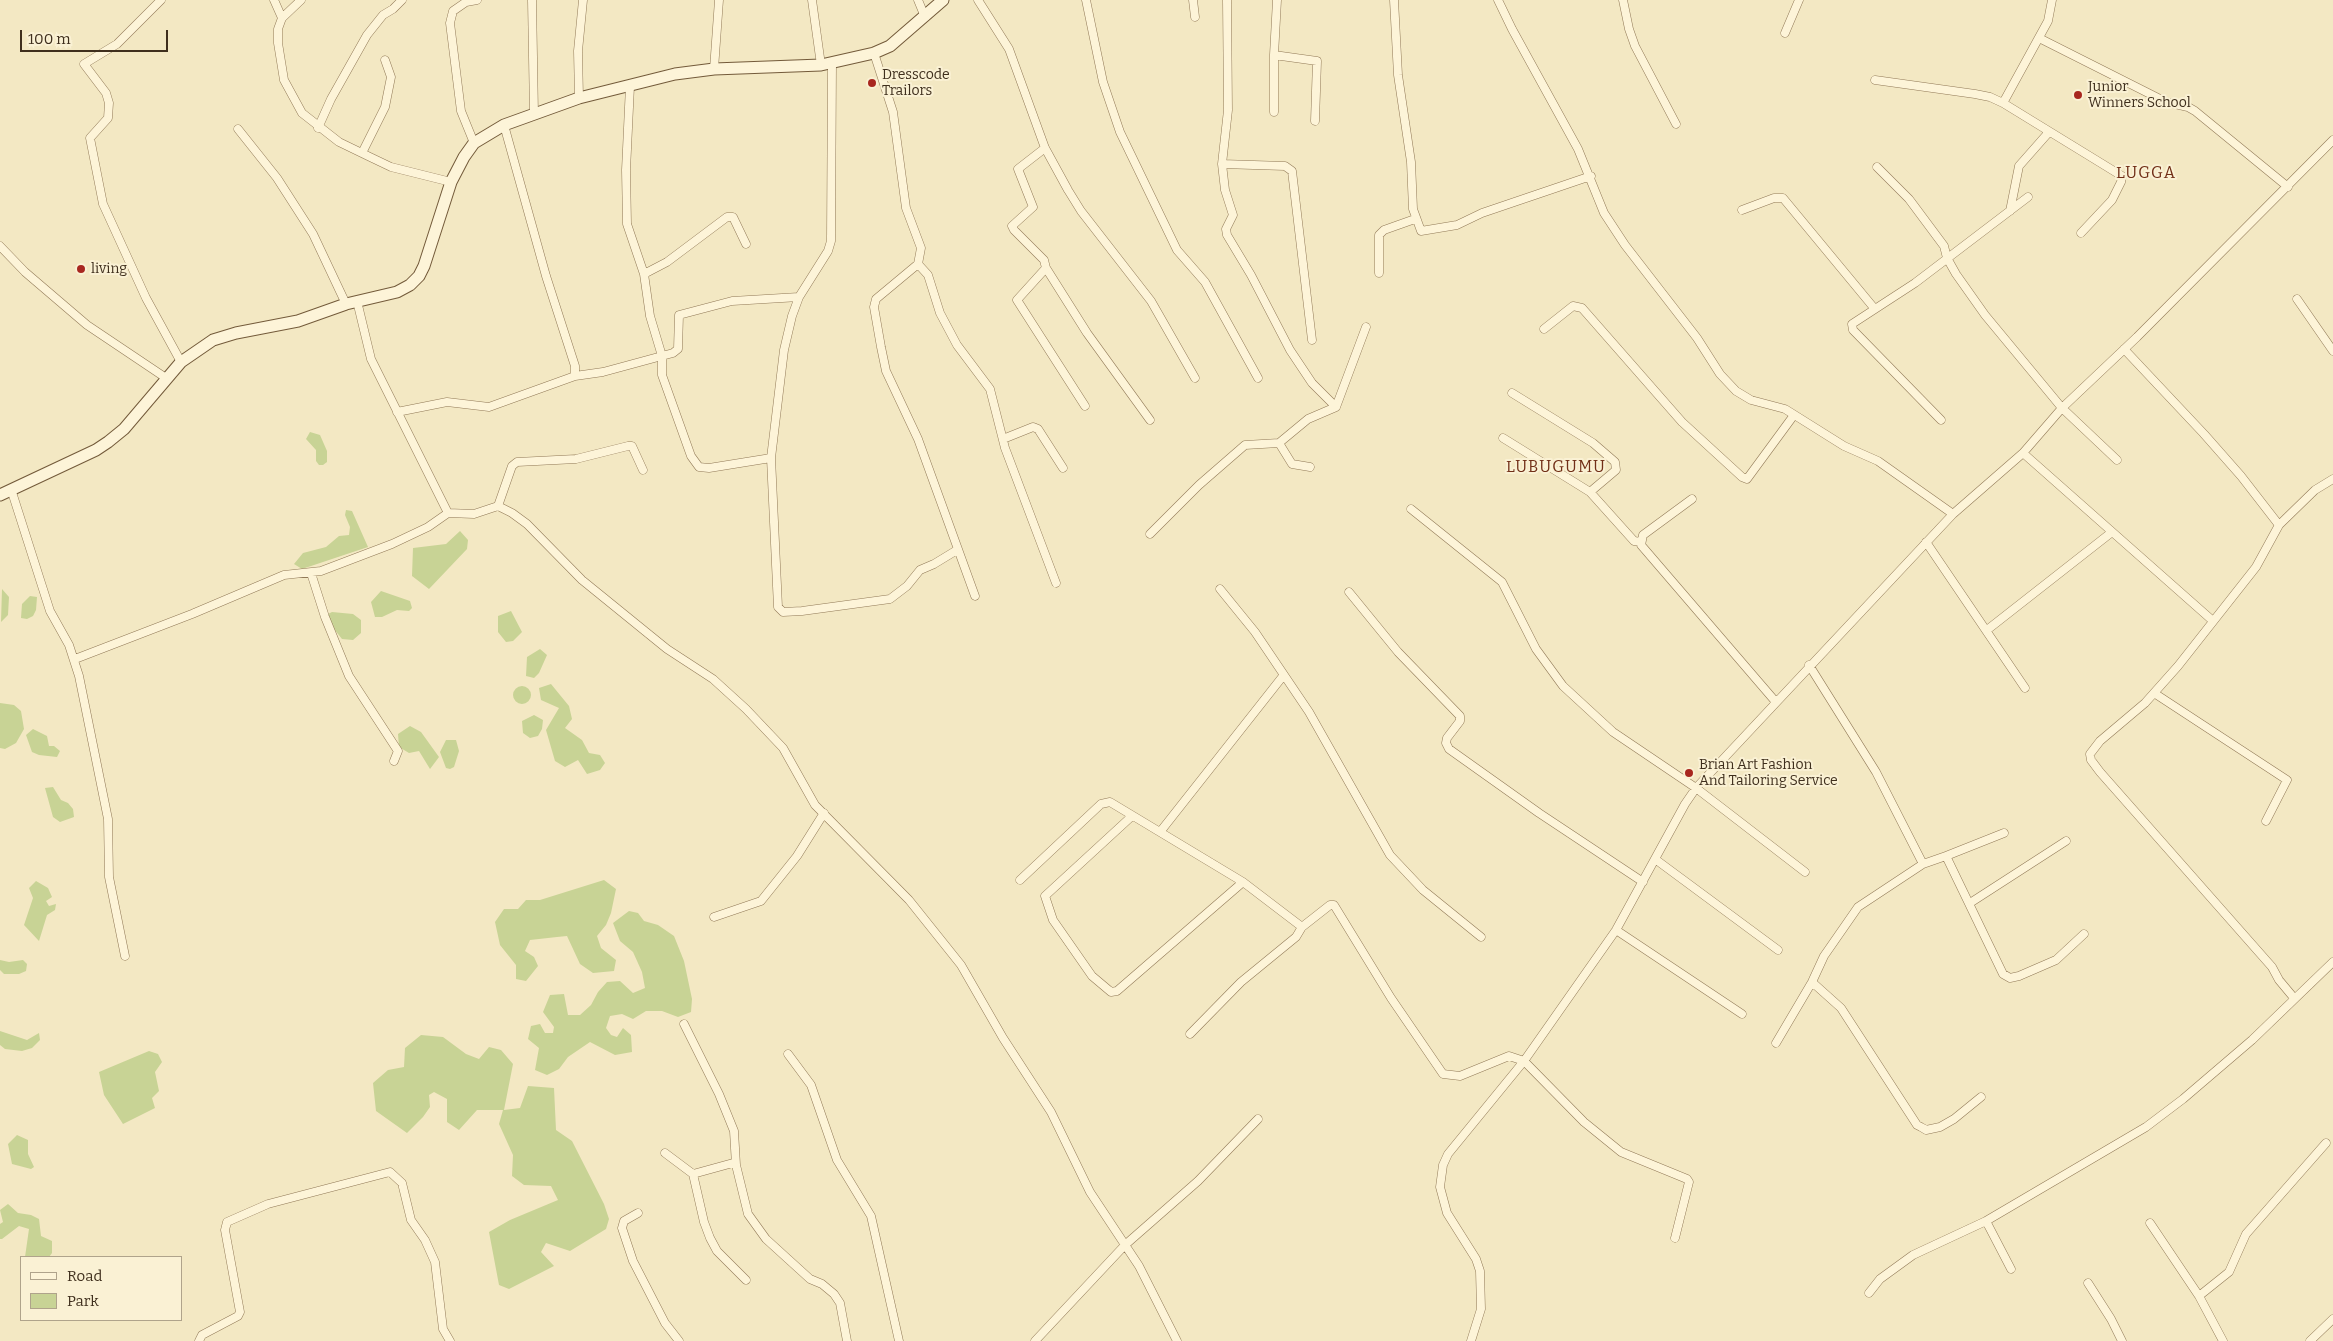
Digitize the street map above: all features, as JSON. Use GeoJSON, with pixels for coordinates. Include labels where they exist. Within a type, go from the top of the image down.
{"type":"FeatureCollection","features":[{"type":"Feature","properties":{"kind":"street"},"geometry":{"type":"LineString","coordinates":[[161,0],[118,44],[84,64],[106,93],[109,103],[108,118],[90,138],[103,204],[146,298],[181,362]]}},
{"type":"Feature","properties":{"kind":"street"},"geometry":{"type":"LineString","coordinates":[[274,0],[282,18]]}},
{"type":"Feature","properties":{"kind":"street"},"geometry":{"type":"LineString","coordinates":[[301,0],[282,18],[278,29],[278,43],[284,80],[302,113],[318,128],[362,154],[392,167],[451,182]]}},
{"type":"Feature","properties":{"kind":"street"},"geometry":{"type":"LineString","coordinates":[[318,128],[331,99],[367,35],[382,15],[393,9],[402,0]]}},
{"type":"Feature","properties":{"kind":"street"},"geometry":{"type":"LineString","coordinates":[[474,143],[462,111],[450,23],[453,11],[465,1],[477,0]]}},
{"type":"Feature","properties":{"kind":"street"},"geometry":{"type":"LineString","coordinates":[[532,0],[534,114]]}},
{"type":"Feature","properties":{"kind":"street"},"geometry":{"type":"LineString","coordinates":[[579,98],[578,51],[583,0]]}},
{"type":"Feature","properties":{"kind":"street"},"geometry":{"type":"LineString","coordinates":[[714,69],[719,0]]}},
{"type":"Feature","properties":{"kind":"street"},"geometry":{"type":"LineString","coordinates":[[812,0],[826,63],[831,241],[828,251],[799,297],[784,350],[771,458],[778,604],[783,612],[831,608],[890,598],[907,586],[920,570],[957,550]]}},
{"type":"Feature","properties":{"kind":"street"},"geometry":{"type":"LineString","coordinates":[[918,0],[925,17]]}},
{"type":"Feature","properties":{"kind":"street"},"geometry":{"type":"LineString","coordinates":[[0,495],[96,450],[108,442],[124,429],[181,362],[213,340],[236,333],[298,321],[352,302],[397,292],[410,285],[419,276],[451,182],[464,156],[474,143],[504,125],[579,98],[675,74],[714,69],[826,63],[874,53],[890,46],[943,0]]}},
{"type":"Feature","properties":{"kind":"street"},"geometry":{"type":"LineString","coordinates":[[978,0],[1009,49],[1045,148],[1081,210],[1151,301],[1195,378]]}},
{"type":"Feature","properties":{"kind":"street"},"geometry":{"type":"LineString","coordinates":[[1086,0],[1103,82],[1120,132],[1177,250],[1209,288],[1258,378]]}},
{"type":"Feature","properties":{"kind":"street"},"geometry":{"type":"LineString","coordinates":[[1193,0],[1195,17]]}},
{"type":"Feature","properties":{"kind":"street"},"geometry":{"type":"LineString","coordinates":[[1227,0],[1228,83],[1222,164],[1225,190],[1233,216],[1226,229],[1227,235],[1251,275],[1290,350],[1312,383],[1336,407]]}},
{"type":"Feature","properties":{"kind":"street"},"geometry":{"type":"LineString","coordinates":[[1274,112],[1274,55],[1277,0]]}},
{"type":"Feature","properties":{"kind":"street"},"geometry":{"type":"LineString","coordinates":[[1394,0],[1398,75],[1411,162],[1416,219],[1421,231],[1457,225],[1482,213],[1591,176]]}},
{"type":"Feature","properties":{"kind":"street"},"geometry":{"type":"LineString","coordinates":[[1498,0],[1578,149],[1591,176],[1604,213],[1625,245],[1696,338],[1720,374],[1736,391],[1751,400],[1785,409],[1844,446],[1878,461],[1953,514]]}},
{"type":"Feature","properties":{"kind":"street"},"geometry":{"type":"LineString","coordinates":[[1623,0],[1628,29],[1635,46],[1676,124]]}},
{"type":"Feature","properties":{"kind":"street"},"geometry":{"type":"LineString","coordinates":[[1784,33],[1799,0]]}},
{"type":"Feature","properties":{"kind":"street"},"geometry":{"type":"LineString","coordinates":[[2003,103],[2048,21],[2052,0]]}},
{"type":"Feature","properties":{"kind":"street"},"geometry":{"type":"LineString","coordinates":[[2038,38],[2166,102],[2195,110],[2288,187]]}},
{"type":"Feature","properties":{"kind":"street"},"geometry":{"type":"LineString","coordinates":[[874,53],[893,112],[906,208],[921,248],[918,264],[877,297],[874,307],[886,371],[918,439],[975,596]]}},
{"type":"Feature","properties":{"kind":"street"},"geometry":{"type":"LineString","coordinates":[[1274,55],[1317,61],[1315,120]]}},
{"type":"Feature","properties":{"kind":"street"},"geometry":{"type":"LineString","coordinates":[[362,154],[385,107],[391,77],[385,60]]}},
{"type":"Feature","properties":{"kind":"street"},"geometry":{"type":"LineString","coordinates":[[1875,80],[1990,97],[2003,103],[2122,176],[2112,200],[2081,233]]}},
{"type":"Feature","properties":{"kind":"street"},"geometry":{"type":"LineString","coordinates":[[630,86],[626,170],[627,224],[644,274],[650,316],[662,356],[662,375],[691,456],[699,467],[709,468],[771,458]]}},
{"type":"Feature","properties":{"kind":"street"},"geometry":{"type":"LineString","coordinates":[[504,125],[546,276],[575,366],[575,376]]}},
{"type":"Feature","properties":{"kind":"street"},"geometry":{"type":"LineString","coordinates":[[238,129],[277,178],[313,234],[352,302],[372,359],[448,513]]}},
{"type":"Feature","properties":{"kind":"street"},"geometry":{"type":"LineString","coordinates":[[2010,211],[2019,166],[2049,132]]}},
{"type":"Feature","properties":{"kind":"street"},"geometry":{"type":"LineString","coordinates":[[1471,1341],[1481,1309],[1480,1270],[1476,1259],[1447,1213],[1440,1187],[1440,1175],[1448,1154],[1524,1061],[1616,930],[1685,804],[1696,788],[1809,665],[1953,514],[2023,453],[2062,408],[2288,187],[2333,140]]}},
{"type":"Feature","properties":{"kind":"street"},"geometry":{"type":"LineString","coordinates":[[1045,148],[1018,169],[1033,207],[1012,226],[1044,260],[1046,268],[1088,333],[1150,420]]}},
{"type":"Feature","properties":{"kind":"street"},"geometry":{"type":"LineString","coordinates":[[1222,164],[1285,166],[1292,171],[1312,340]]}},
{"type":"Feature","properties":{"kind":"street"},"geometry":{"type":"LineString","coordinates":[[1877,167],[1909,199],[1944,246],[1947,258],[1956,274],[1985,315],[2062,408],[2117,460]]}},
{"type":"Feature","properties":{"kind":"street"},"geometry":{"type":"LineString","coordinates":[[1941,420],[1853,330],[1852,324],[1874,308],[1916,284],[1947,258],[2028,197]]}},
{"type":"Feature","properties":{"kind":"street"},"geometry":{"type":"LineString","coordinates":[[1742,210],[1774,198],[1783,198],[1874,308]]}},
{"type":"Feature","properties":{"kind":"street"},"geometry":{"type":"LineString","coordinates":[[644,274],[667,262],[727,218],[733,217],[746,244]]}},
{"type":"Feature","properties":{"kind":"street"},"geometry":{"type":"LineString","coordinates":[[1379,273],[1379,235],[1384,230],[1416,219]]}},
{"type":"Feature","properties":{"kind":"street"},"geometry":{"type":"LineString","coordinates":[[0,246],[25,272],[87,325],[166,378]]}},
{"type":"Feature","properties":{"kind":"street"},"geometry":{"type":"LineString","coordinates":[[918,264],[928,275],[940,313],[957,345],[990,389],[1003,439],[1056,583]]}},
{"type":"Feature","properties":{"kind":"street"},"geometry":{"type":"LineString","coordinates":[[1046,268],[1017,300],[1085,406]]}},
{"type":"Feature","properties":{"kind":"street"},"geometry":{"type":"LineString","coordinates":[[397,412],[447,402],[489,407],[575,376],[603,372],[662,356],[678,349],[679,315],[732,301],[799,297]]}},
{"type":"Feature","properties":{"kind":"street"},"geometry":{"type":"LineString","coordinates":[[2297,299],[2333,351]]}},
{"type":"Feature","properties":{"kind":"street"},"geometry":{"type":"LineString","coordinates":[[1544,329],[1573,306],[1582,308],[1682,422],[1742,477],[1748,479],[1794,415]]}},
{"type":"Feature","properties":{"kind":"street"},"geometry":{"type":"LineString","coordinates":[[1150,534],[1199,484],[1245,445],[1279,443],[1308,419],[1336,407],[1366,327]]}},
{"type":"Feature","properties":{"kind":"street"},"geometry":{"type":"LineString","coordinates":[[2124,349],[2241,476],[2279,525]]}},
{"type":"Feature","properties":{"kind":"street"},"geometry":{"type":"LineString","coordinates":[[1512,393],[1593,443],[1616,462],[1616,470],[1590,492]]}},
{"type":"Feature","properties":{"kind":"street"},"geometry":{"type":"LineString","coordinates":[[1003,439],[1032,427],[1038,429],[1063,468]]}},
{"type":"Feature","properties":{"kind":"street"},"geometry":{"type":"LineString","coordinates":[[1503,438],[1590,492],[1634,541],[1640,542],[1776,701]]}},
{"type":"Feature","properties":{"kind":"street"},"geometry":{"type":"LineString","coordinates":[[1279,443],[1292,464],[1310,468]]}},
{"type":"Feature","properties":{"kind":"street"},"geometry":{"type":"LineString","coordinates":[[498,506],[512,466],[517,462],[576,459],[632,446],[643,470]]}},
{"type":"Feature","properties":{"kind":"street"},"geometry":{"type":"LineString","coordinates":[[2023,453],[2213,621]]}},
{"type":"Feature","properties":{"kind":"street"},"geometry":{"type":"LineString","coordinates":[[2294,998],[2279,980],[2272,967],[2091,760],[2090,754],[2092,749],[2154,693],[2256,567],[2279,525],[2315,490],[2333,479]]}},
{"type":"Feature","properties":{"kind":"street"},"geometry":{"type":"LineString","coordinates":[[11,489],[50,611],[75,659],[106,805],[109,877],[125,956]]}},
{"type":"Feature","properties":{"kind":"street"},"geometry":{"type":"LineString","coordinates":[[1640,542],[1643,535],[1692,499]]}},
{"type":"Feature","properties":{"kind":"street"},"geometry":{"type":"LineString","coordinates":[[75,659],[192,614],[284,575],[321,571],[392,544],[428,527],[448,513],[474,514],[498,506],[512,513],[527,524],[582,580],[667,649],[713,679],[746,709],[783,748],[810,797],[824,814],[909,900],[961,965],[1051,1112],[1090,1192],[1139,1266],[1177,1341]]}},
{"type":"Feature","properties":{"kind":"street"},"geometry":{"type":"LineString","coordinates":[[1411,509],[1502,582],[1536,649],[1563,686],[1613,732],[1696,788],[1806,872]]}},
{"type":"Feature","properties":{"kind":"street"},"geometry":{"type":"LineString","coordinates":[[1987,630],[2112,532]]}},
{"type":"Feature","properties":{"kind":"street"},"geometry":{"type":"LineString","coordinates":[[1926,542],[2025,688]]}},
{"type":"Feature","properties":{"kind":"street"},"geometry":{"type":"LineString","coordinates":[[311,573],[325,617],[349,676],[398,751],[394,761]]}},
{"type":"Feature","properties":{"kind":"street"},"geometry":{"type":"LineString","coordinates":[[1220,589],[1255,632],[1309,712],[1390,855],[1423,890],[1481,937]]}},
{"type":"Feature","properties":{"kind":"street"},"geometry":{"type":"LineString","coordinates":[[1349,592],[1398,652],[1460,716],[1460,721],[1446,738],[1449,749],[1539,813],[1643,882]]}},
{"type":"Feature","properties":{"kind":"street"},"geometry":{"type":"LineString","coordinates":[[1809,665],[1876,772],[1924,864]]}},
{"type":"Feature","properties":{"kind":"street"},"geometry":{"type":"LineString","coordinates":[[1160,832],[1283,676]]}},
{"type":"Feature","properties":{"kind":"street"},"geometry":{"type":"LineString","coordinates":[[2154,693],[2287,780],[2266,821]]}},
{"type":"Feature","properties":{"kind":"street"},"geometry":{"type":"LineString","coordinates":[[1020,880],[1105,802],[1112,802],[1132,816],[1243,882],[1302,927]]}},
{"type":"Feature","properties":{"kind":"street"},"geometry":{"type":"LineString","coordinates":[[714,917],[761,901],[792,862],[824,814]]}},
{"type":"Feature","properties":{"kind":"street"},"geometry":{"type":"LineString","coordinates":[[1132,816],[1046,896],[1046,902],[1053,920],[1092,976],[1111,992],[1117,991],[1243,882]]}},
{"type":"Feature","properties":{"kind":"street"},"geometry":{"type":"LineString","coordinates":[[1776,1043],[1812,982],[1824,956],[1858,907],[1924,864],[2004,833]]}},
{"type":"Feature","properties":{"kind":"street"},"geometry":{"type":"LineString","coordinates":[[1970,903],[2066,841]]}},
{"type":"Feature","properties":{"kind":"street"},"geometry":{"type":"LineString","coordinates":[[1946,856],[2003,974],[2010,978],[2056,960],[2084,934]]}},
{"type":"Feature","properties":{"kind":"street"},"geometry":{"type":"LineString","coordinates":[[1655,859],[1778,950]]}},
{"type":"Feature","properties":{"kind":"street"},"geometry":{"type":"LineString","coordinates":[[1190,1034],[1241,982],[1296,937],[1302,927],[1330,905],[1335,906],[1391,998],[1443,1074],[1460,1076],[1510,1056],[1524,1061],[1605,1140],[1621,1152],[1689,1182],[1675,1238]]}},
{"type":"Feature","properties":{"kind":"street"},"geometry":{"type":"LineString","coordinates":[[1616,930],[1742,1014]]}},
{"type":"Feature","properties":{"kind":"street"},"geometry":{"type":"LineString","coordinates":[[1869,1293],[1880,1279],[1913,1255],[1986,1221],[2146,1127],[2190,1093],[2252,1040],[2333,962]]}},
{"type":"Feature","properties":{"kind":"street"},"geometry":{"type":"LineString","coordinates":[[1812,982],[1841,1008],[1917,1125],[1924,1129],[1940,1127],[1954,1119],[1981,1097]]}},
{"type":"Feature","properties":{"kind":"street"},"geometry":{"type":"LineString","coordinates":[[684,1024],[719,1094],[734,1131],[736,1165],[748,1214],[766,1239],[810,1279],[822,1284],[834,1294],[840,1303],[847,1341]]}},
{"type":"Feature","properties":{"kind":"street"},"geometry":{"type":"LineString","coordinates":[[788,1054],[811,1085],[838,1160],[871,1216],[899,1341]]}},
{"type":"Feature","properties":{"kind":"street"},"geometry":{"type":"LineString","coordinates":[[1035,1341],[1124,1245],[1198,1180],[1258,1119]]}},
{"type":"Feature","properties":{"kind":"street"},"geometry":{"type":"LineString","coordinates":[[2199,1296],[2229,1272],[2246,1234],[2326,1143]]}},
{"type":"Feature","properties":{"kind":"street"},"geometry":{"type":"LineString","coordinates":[[665,1153],[693,1174],[704,1222],[710,1238],[717,1251],[746,1280]]}},
{"type":"Feature","properties":{"kind":"street"},"geometry":{"type":"LineString","coordinates":[[693,1174],[733,1163],[736,1165]]}},
{"type":"Feature","properties":{"kind":"street"},"geometry":{"type":"LineString","coordinates":[[198,1341],[202,1334],[238,1316],[240,1312],[225,1230],[227,1222],[268,1204],[390,1172],[402,1182],[411,1220],[425,1240],[435,1262],[443,1329],[450,1341]]}},
{"type":"Feature","properties":{"kind":"street"},"geometry":{"type":"LineString","coordinates":[[638,1214],[624,1221],[622,1228],[633,1260],[665,1322],[679,1341]]}},
{"type":"Feature","properties":{"kind":"street"},"geometry":{"type":"LineString","coordinates":[[1986,1221],[2011,1269]]}},
{"type":"Feature","properties":{"kind":"street"},"geometry":{"type":"LineString","coordinates":[[2150,1223],[2199,1296],[2223,1341]]}},
{"type":"Feature","properties":{"kind":"street"},"geometry":{"type":"LineString","coordinates":[[2088,1283],[2111,1319],[2122,1341]]}},
{"type":"Feature","properties":{"kind":"street"},"geometry":{"type":"LineString","coordinates":[[2310,1341],[2333,1319]]}},
{"type":"Feature","properties":{"kind":"green space"},"geometry":{"type":"Polygon","coordinates":[[[310,432],[320,435],[327,451],[327,462],[323,465],[319,465],[316,461],[316,450],[306,439],[310,432]]]}},
{"type":"Feature","properties":{"kind":"green space"},"geometry":{"type":"Polygon","coordinates":[[[346,510],[352,511],[368,547],[302,569],[294,564],[303,553],[326,547],[339,536],[349,535],[350,527],[345,515],[346,510]]]}},
{"type":"Feature","properties":{"kind":"green space"},"geometry":{"type":"Polygon","coordinates":[[[460,531],[468,540],[467,549],[429,589],[412,576],[413,548],[446,544],[460,531]]]}},
{"type":"Feature","properties":{"kind":"green space"},"geometry":{"type":"Polygon","coordinates":[[[2,589],[9,597],[8,615],[1,622],[2,589]]]}},
{"type":"Feature","properties":{"kind":"green space"},"geometry":{"type":"Polygon","coordinates":[[[381,591],[410,601],[412,608],[409,611],[397,610],[382,617],[375,617],[371,602],[381,591]]]}},
{"type":"Feature","properties":{"kind":"green space"},"geometry":{"type":"Polygon","coordinates":[[[30,596],[37,597],[36,610],[33,616],[27,619],[21,618],[22,604],[30,596]]]}},
{"type":"Feature","properties":{"kind":"green space"},"geometry":{"type":"Polygon","coordinates":[[[511,611],[522,632],[513,641],[506,642],[498,632],[498,616],[511,611]]]}},
{"type":"Feature","properties":{"kind":"green space"},"geometry":{"type":"Polygon","coordinates":[[[332,612],[353,614],[361,620],[361,633],[353,640],[342,639],[334,629],[324,622],[328,614],[332,612]]]}},
{"type":"Feature","properties":{"kind":"green space"},"geometry":{"type":"Polygon","coordinates":[[[540,649],[547,655],[539,673],[534,678],[526,676],[527,657],[540,649]]]}},
{"type":"Feature","properties":{"kind":"green space"},"geometry":{"type":"Polygon","coordinates":[[[551,684],[569,706],[572,719],[565,728],[582,740],[589,753],[600,755],[605,763],[600,770],[587,774],[578,760],[565,767],[555,761],[546,730],[559,708],[541,700],[539,688],[551,684]]]}},
{"type":"Feature","properties":{"kind":"green space"},"geometry":{"type":"Polygon","coordinates":[[[518,686],[526,686],[531,691],[529,702],[518,704],[513,699],[513,691],[518,686]]]}},
{"type":"Feature","properties":{"kind":"green space"},"geometry":{"type":"Polygon","coordinates":[[[0,703],[14,705],[21,711],[24,729],[16,743],[5,749],[0,748],[0,703]]]}},
{"type":"Feature","properties":{"kind":"green space"},"geometry":{"type":"Polygon","coordinates":[[[534,715],[543,720],[542,729],[538,736],[530,738],[523,733],[522,721],[534,715]]]}},
{"type":"Feature","properties":{"kind":"green space"},"geometry":{"type":"Polygon","coordinates":[[[410,726],[421,732],[439,757],[430,769],[419,751],[409,753],[399,747],[398,734],[410,726]]]}},
{"type":"Feature","properties":{"kind":"green space"},"geometry":{"type":"Polygon","coordinates":[[[33,729],[47,736],[49,746],[54,746],[60,751],[57,757],[39,755],[32,752],[26,735],[33,729]]]}},
{"type":"Feature","properties":{"kind":"green space"},"geometry":{"type":"Polygon","coordinates":[[[446,740],[456,740],[459,751],[454,767],[450,769],[446,768],[440,752],[446,740]]]}},
{"type":"Feature","properties":{"kind":"green space"},"geometry":{"type":"Polygon","coordinates":[[[53,787],[61,800],[68,803],[73,809],[74,817],[60,822],[53,817],[45,788],[53,787]]]}},
{"type":"Feature","properties":{"kind":"green space"},"geometry":{"type":"Polygon","coordinates":[[[604,880],[616,889],[611,913],[606,925],[597,936],[601,948],[616,960],[614,971],[593,973],[580,964],[567,936],[530,940],[525,951],[534,957],[538,966],[526,981],[516,979],[516,965],[500,945],[495,922],[504,909],[518,909],[526,900],[540,900],[604,880]]]}},
{"type":"Feature","properties":{"kind":"green space"},"geometry":{"type":"Polygon","coordinates":[[[36,881],[48,888],[52,897],[46,901],[49,906],[56,904],[55,910],[47,915],[39,941],[24,925],[33,898],[29,888],[36,881]]]}},
{"type":"Feature","properties":{"kind":"green space"},"geometry":{"type":"Polygon","coordinates":[[[629,911],[638,913],[644,921],[658,925],[674,936],[684,961],[692,999],[691,1012],[678,1017],[662,1011],[646,1011],[633,1019],[622,1014],[610,1016],[606,1028],[611,1035],[617,1037],[623,1028],[631,1035],[632,1052],[615,1055],[590,1042],[568,1057],[559,1069],[547,1075],[535,1070],[539,1048],[528,1039],[531,1026],[540,1024],[545,1033],[553,1033],[554,1027],[543,1012],[550,995],[564,994],[568,1015],[580,1015],[591,1005],[598,992],[607,982],[620,981],[633,993],[645,988],[642,972],[633,952],[620,941],[613,923],[629,911]]]}},
{"type":"Feature","properties":{"kind":"green space"},"geometry":{"type":"Polygon","coordinates":[[[0,960],[9,962],[23,960],[27,964],[26,971],[19,974],[4,974],[0,970],[0,960]]]}},
{"type":"Feature","properties":{"kind":"green space"},"geometry":{"type":"Polygon","coordinates":[[[0,1031],[27,1040],[39,1033],[40,1040],[32,1048],[22,1051],[5,1049],[0,1045],[0,1031]]]}},
{"type":"Feature","properties":{"kind":"green space"},"geometry":{"type":"Polygon","coordinates":[[[421,1035],[443,1037],[466,1054],[479,1059],[489,1047],[501,1050],[513,1064],[504,1110],[520,1108],[528,1086],[554,1088],[556,1130],[572,1141],[604,1204],[609,1219],[606,1229],[570,1251],[546,1243],[541,1252],[554,1266],[509,1289],[499,1285],[489,1232],[510,1220],[558,1200],[551,1186],[524,1185],[512,1176],[513,1155],[499,1124],[503,1110],[477,1110],[459,1130],[447,1122],[447,1099],[434,1092],[429,1095],[430,1107],[407,1133],[376,1111],[373,1083],[388,1070],[404,1067],[405,1048],[421,1035]]]}},
{"type":"Feature","properties":{"kind":"green space"},"geometry":{"type":"Polygon","coordinates":[[[149,1051],[158,1054],[162,1062],[155,1072],[159,1091],[152,1098],[155,1108],[123,1124],[104,1095],[99,1072],[149,1051]]]}},
{"type":"Feature","properties":{"kind":"green space"},"geometry":{"type":"Polygon","coordinates":[[[17,1135],[28,1140],[28,1154],[34,1167],[31,1169],[12,1164],[8,1144],[17,1135]]]}},
{"type":"Feature","properties":{"kind":"green space"},"geometry":{"type":"Polygon","coordinates":[[[8,1204],[18,1213],[31,1215],[39,1219],[41,1236],[52,1241],[52,1253],[50,1256],[25,1256],[29,1229],[19,1226],[0,1239],[0,1224],[3,1222],[0,1210],[8,1204]]]}},
{"type":"Feature","properties":{"kind":"place","name":"Dresscode Trailors"},"geometry":{"type":"Point","coordinates":[872,83]}},
{"type":"Feature","properties":{"kind":"place","name":"Junior Winners School"},"geometry":{"type":"Point","coordinates":[2078,95]}},
{"type":"Feature","properties":{"kind":"place","name":"living"},"geometry":{"type":"Point","coordinates":[81,269]}},
{"type":"Feature","properties":{"kind":"place","name":"Brian Art Fashion And Tailoring Service"},"geometry":{"type":"Point","coordinates":[1689,773]}},
{"type":"Feature","properties":{"kind":"district","name":"LUGGA"},"geometry":{"type":"Point","coordinates":[2146,174]}},
{"type":"Feature","properties":{"kind":"district","name":"LUBUGUMU"},"geometry":{"type":"Point","coordinates":[1556,468]}}]}
